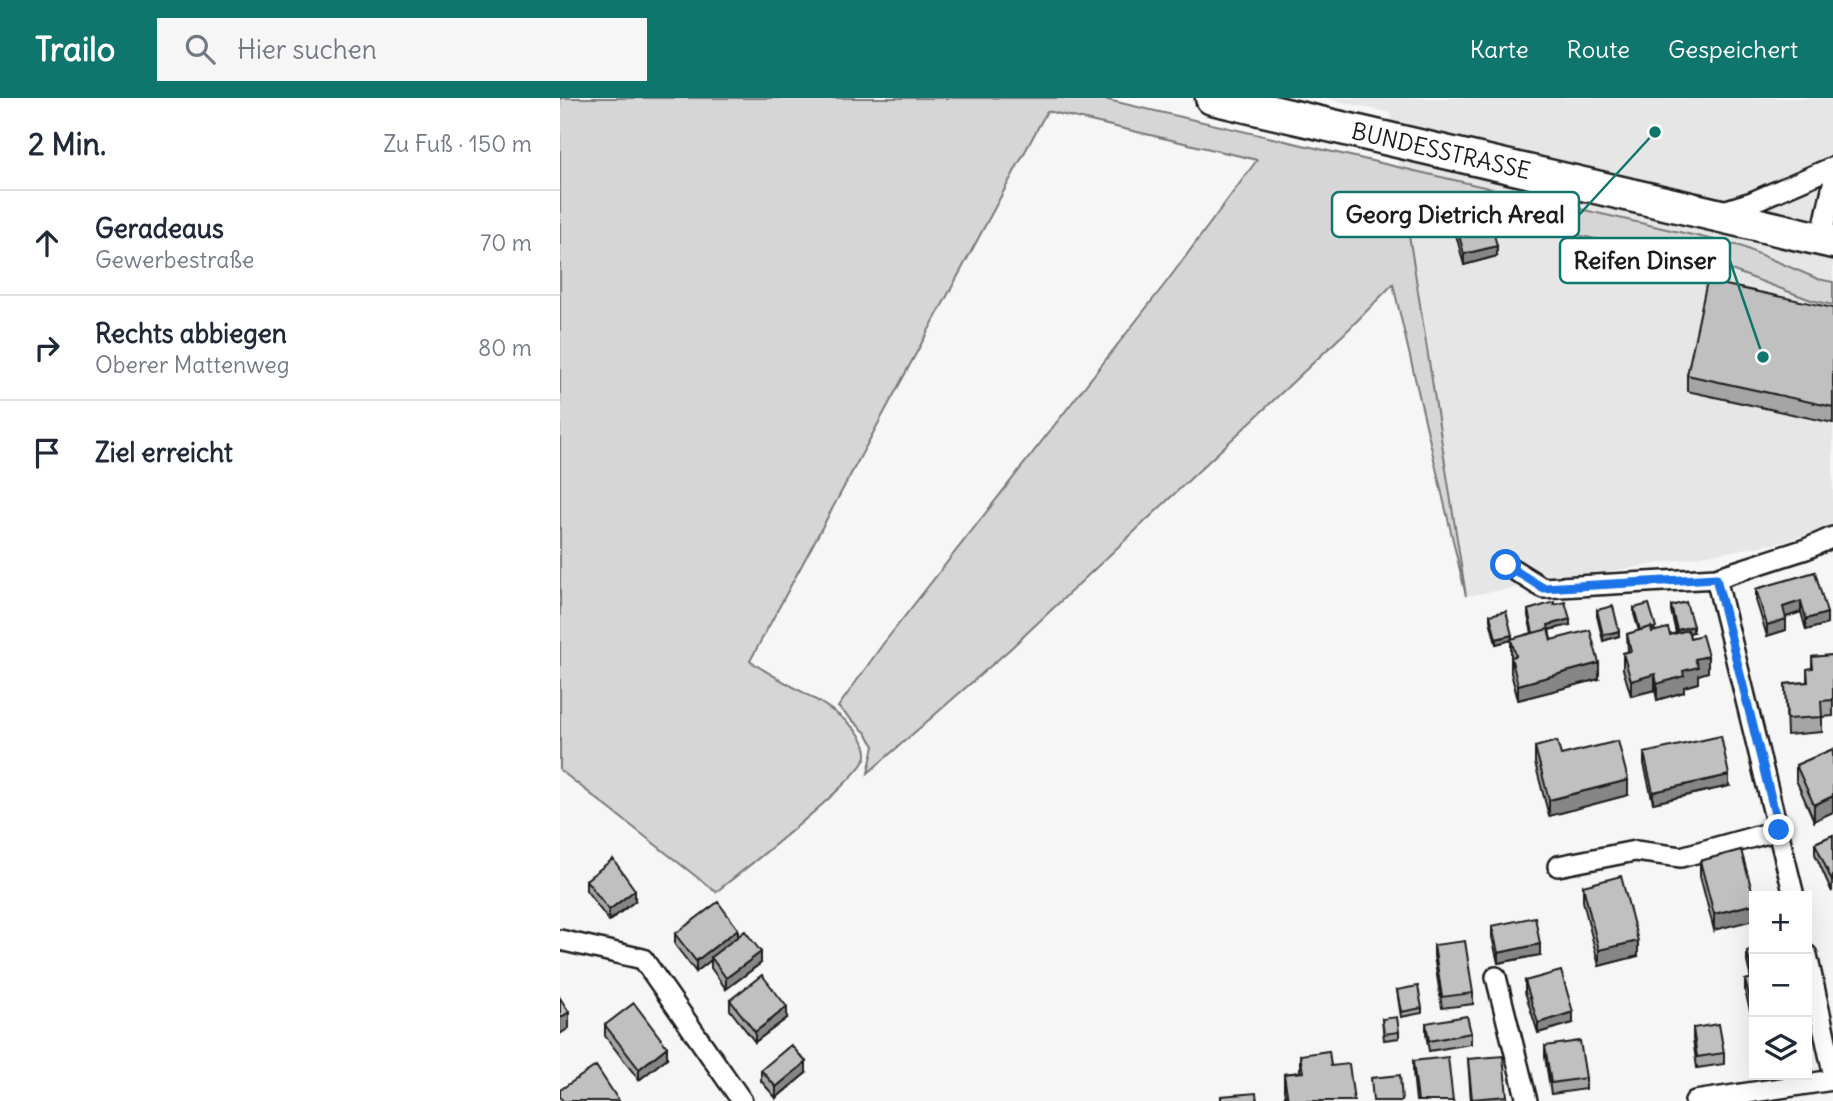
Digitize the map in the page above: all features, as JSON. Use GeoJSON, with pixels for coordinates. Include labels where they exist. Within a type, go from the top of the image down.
{"type":"FeatureCollection","features":[{"type":"Feature","properties":{"kind":"main road","name":"BUNDESSTRASSE"},"geometry":{"type":"LineString","coordinates":[[1212,98],[1827,241]]}},
{"type":"Feature","properties":{"kind":"street"},"geometry":{"type":"LineString","coordinates":[[1714,215],[1752,202],[1833,167]]}},
{"type":"Feature","properties":{"kind":"street"},"geometry":{"type":"LineString","coordinates":[[1827,241],[1833,184]]}},
{"type":"Feature","properties":{"kind":"street"},"geometry":{"type":"LineString","coordinates":[[1506,565],[1543,588],[1716,578],[1833,537]]}},
{"type":"Feature","properties":{"kind":"street"},"geometry":{"type":"LineString","coordinates":[[1716,578],[1793,891]]}},
{"type":"Feature","properties":{"kind":"street"},"geometry":{"type":"LineString","coordinates":[[1558,866],[1635,851],[1681,857],[1779,830]]}},
{"type":"Feature","properties":{"kind":"street"},"geometry":{"type":"LineString","coordinates":[[560,940],[643,959],[742,1101]]}},
{"type":"Feature","properties":{"kind":"street"},"geometry":{"type":"LineString","coordinates":[[1496,976],[1527,1101]]}},
{"type":"Feature","properties":{"kind":"street"},"geometry":{"type":"LineString","coordinates":[[1812,978],[1833,1072]]}},
{"type":"Feature","properties":{"kind":"street"},"geometry":{"type":"LineString","coordinates":[[1695,1101],[1833,1080]]}},
{"type":"Feature","properties":{"kind":"shaded area"},"geometry":{"type":"Polygon","coordinates":[[[560,98],[1099,98],[1740,246],[1818,279],[1833,282],[1833,305],[1811,300],[1734,271],[1486,214],[1407,222],[1466,596],[1393,284],[1349,329],[1010,649],[868,773],[874,746],[866,733],[838,707],[883,644],[1165,284],[1257,160],[1047,111],[750,661],[835,712],[861,737],[866,756],[844,784],[823,804],[716,892],[560,770],[560,98]]]}},
{"type":"Feature","properties":{"kind":"shaded area"},"geometry":{"type":"Polygon","coordinates":[[[1326,98],[1833,98],[1833,526],[1784,542],[1466,596],[1390,113],[1326,98]]]}},
{"type":"Feature","properties":{"kind":"building"},"geometry":{"type":"Polygon","coordinates":[[[1486,203],[1497,246],[1464,254],[1453,212],[1486,203]]]}},
{"type":"Feature","properties":{"kind":"building"},"geometry":{"type":"Polygon","coordinates":[[[1707,281],[1833,308],[1833,407],[1687,375],[1707,281]]]}},
{"type":"Feature","properties":{"kind":"building"},"geometry":{"type":"Polygon","coordinates":[[[1815,572],[1827,613],[1806,619],[1801,601],[1783,607],[1786,619],[1767,625],[1756,589],[1815,572]]]}},
{"type":"Feature","properties":{"kind":"building"},"geometry":{"type":"Polygon","coordinates":[[[1554,602],[1554,605],[1565,602],[1570,619],[1548,625],[1549,630],[1533,633],[1528,610],[1554,602]]]}},
{"type":"Feature","properties":{"kind":"building"},"geometry":{"type":"Polygon","coordinates":[[[1686,602],[1693,626],[1677,630],[1671,606],[1686,602]]]}},
{"type":"Feature","properties":{"kind":"building"},"geometry":{"type":"Polygon","coordinates":[[[1649,604],[1656,627],[1640,630],[1634,608],[1649,604]]]}},
{"type":"Feature","properties":{"kind":"building"},"geometry":{"type":"Polygon","coordinates":[[[1613,606],[1619,631],[1603,635],[1597,610],[1613,606]]]}},
{"type":"Feature","properties":{"kind":"building"},"geometry":{"type":"Polygon","coordinates":[[[1506,611],[1512,635],[1496,639],[1490,615],[1506,611]]]}},
{"type":"Feature","properties":{"kind":"building"},"geometry":{"type":"Polygon","coordinates":[[[1651,627],[1652,632],[1668,628],[1670,635],[1688,630],[1690,638],[1702,635],[1708,656],[1695,659],[1698,667],[1683,671],[1684,676],[1657,684],[1655,674],[1631,681],[1623,653],[1631,651],[1627,634],[1651,627]]]}},
{"type":"Feature","properties":{"kind":"building"},"geometry":{"type":"Polygon","coordinates":[[[1548,629],[1551,640],[1590,630],[1599,663],[1518,685],[1511,657],[1516,656],[1511,639],[1548,629]]]}},
{"type":"Feature","properties":{"kind":"building"},"geometry":{"type":"Polygon","coordinates":[[[1833,655],[1833,700],[1821,701],[1822,717],[1787,719],[1785,684],[1808,682],[1807,669],[1813,668],[1812,657],[1833,655]]]}},
{"type":"Feature","properties":{"kind":"building"},"geometry":{"type":"Polygon","coordinates":[[[1721,736],[1729,775],[1653,792],[1644,753],[1721,736]]]}},
{"type":"Feature","properties":{"kind":"building"},"geometry":{"type":"Polygon","coordinates":[[[1557,741],[1561,755],[1618,741],[1628,780],[1549,800],[1535,747],[1557,741]]]}},
{"type":"Feature","properties":{"kind":"building"},"geometry":{"type":"Polygon","coordinates":[[[1833,749],[1833,796],[1814,805],[1796,765],[1833,749]]]}},
{"type":"Feature","properties":{"kind":"building"},"geometry":{"type":"Polygon","coordinates":[[[1833,835],[1833,881],[1832,881],[1815,843],[1833,835]]]}},
{"type":"Feature","properties":{"kind":"building"},"geometry":{"type":"Polygon","coordinates":[[[1741,850],[1752,891],[1749,891],[1749,905],[1714,914],[1700,861],[1741,850]]]}},
{"type":"Feature","properties":{"kind":"building"},"geometry":{"type":"Polygon","coordinates":[[[613,859],[635,890],[609,910],[586,880],[613,859]]]}},
{"type":"Feature","properties":{"kind":"building"},"geometry":{"type":"Polygon","coordinates":[[[1621,876],[1638,941],[1599,950],[1583,886],[1621,876]]]}},
{"type":"Feature","properties":{"kind":"building"},"geometry":{"type":"Polygon","coordinates":[[[718,902],[738,929],[696,961],[675,934],[718,902]]]}},
{"type":"Feature","properties":{"kind":"building"},"geometry":{"type":"Polygon","coordinates":[[[1535,917],[1540,944],[1498,953],[1492,926],[1535,917]]]}},
{"type":"Feature","properties":{"kind":"building"},"geometry":{"type":"Polygon","coordinates":[[[745,931],[761,952],[726,978],[711,957],[745,931]]]}},
{"type":"Feature","properties":{"kind":"building"},"geometry":{"type":"Polygon","coordinates":[[[1465,941],[1473,993],[1442,997],[1434,945],[1465,941]]]}},
{"type":"Feature","properties":{"kind":"building"},"geometry":{"type":"Polygon","coordinates":[[[1561,971],[1573,1012],[1538,1023],[1525,981],[1561,971]]]}},
{"type":"Feature","properties":{"kind":"building"},"geometry":{"type":"Polygon","coordinates":[[[762,975],[787,1007],[755,1032],[730,1000],[762,975]]]}},
{"type":"Feature","properties":{"kind":"building"},"geometry":{"type":"Polygon","coordinates":[[[1749,979],[1749,995],[1745,980],[1749,979]]]}},
{"type":"Feature","properties":{"kind":"building"},"geometry":{"type":"Polygon","coordinates":[[[1418,986],[1422,1008],[1401,1012],[1397,990],[1418,986]]]}},
{"type":"Feature","properties":{"kind":"building"},"geometry":{"type":"Polygon","coordinates":[[[560,998],[569,1012],[560,1018],[560,998]]]}},
{"type":"Feature","properties":{"kind":"building"},"geometry":{"type":"Polygon","coordinates":[[[634,1003],[667,1047],[639,1069],[605,1025],[634,1003]]]}},
{"type":"Feature","properties":{"kind":"building"},"geometry":{"type":"Polygon","coordinates":[[[1467,1016],[1471,1033],[1429,1041],[1426,1023],[1467,1016]]]}},
{"type":"Feature","properties":{"kind":"building"},"geometry":{"type":"Polygon","coordinates":[[[1397,1017],[1399,1032],[1384,1034],[1382,1019],[1397,1017]]]}},
{"type":"Feature","properties":{"kind":"building"},"geometry":{"type":"Polygon","coordinates":[[[1719,1024],[1724,1053],[1697,1057],[1693,1028],[1719,1024]]]}},
{"type":"Feature","properties":{"kind":"building"},"geometry":{"type":"Polygon","coordinates":[[[1580,1041],[1586,1078],[1551,1083],[1545,1046],[1580,1041]]]}},
{"type":"Feature","properties":{"kind":"building"},"geometry":{"type":"Polygon","coordinates":[[[791,1045],[806,1062],[776,1087],[761,1070],[791,1045]]]}},
{"type":"Feature","properties":{"kind":"building"},"geometry":{"type":"Polygon","coordinates":[[[1329,1051],[1331,1066],[1349,1064],[1354,1101],[1288,1101],[1284,1074],[1303,1072],[1300,1055],[1329,1051]]]}},
{"type":"Feature","properties":{"kind":"building"},"geometry":{"type":"Polygon","coordinates":[[[1503,1056],[1507,1096],[1472,1099],[1468,1059],[1503,1056]]]}},
{"type":"Feature","properties":{"kind":"building"},"geometry":{"type":"Polygon","coordinates":[[[1448,1057],[1453,1101],[1418,1101],[1413,1061],[1448,1057]]]}},
{"type":"Feature","properties":{"kind":"building"},"geometry":{"type":"Polygon","coordinates":[[[596,1066],[619,1101],[563,1101],[560,1090],[596,1066]]]}},
{"type":"Feature","properties":{"kind":"building"},"geometry":{"type":"Polygon","coordinates":[[[1400,1075],[1402,1101],[1373,1101],[1371,1078],[1400,1075]]]}},
{"type":"Feature","properties":{"kind":"building"},"geometry":{"type":"Polygon","coordinates":[[[1256,1093],[1257,1101],[1221,1101],[1221,1096],[1256,1093]]]}},
{"type":"Feature","properties":{"kind":"place","name":"Georg Dietrich Areal"},"geometry":{"type":"Point","coordinates":[1655,132]}},
{"type":"Feature","properties":{"kind":"place","name":"Reifen Dinser"},"geometry":{"type":"Point","coordinates":[1763,357]}},
{"type":"Feature","properties":{"kind":"route"},"geometry":{"type":"LineString","coordinates":[[1506,565],[1543,588],[1716,578],[1779,830]]}}]}
